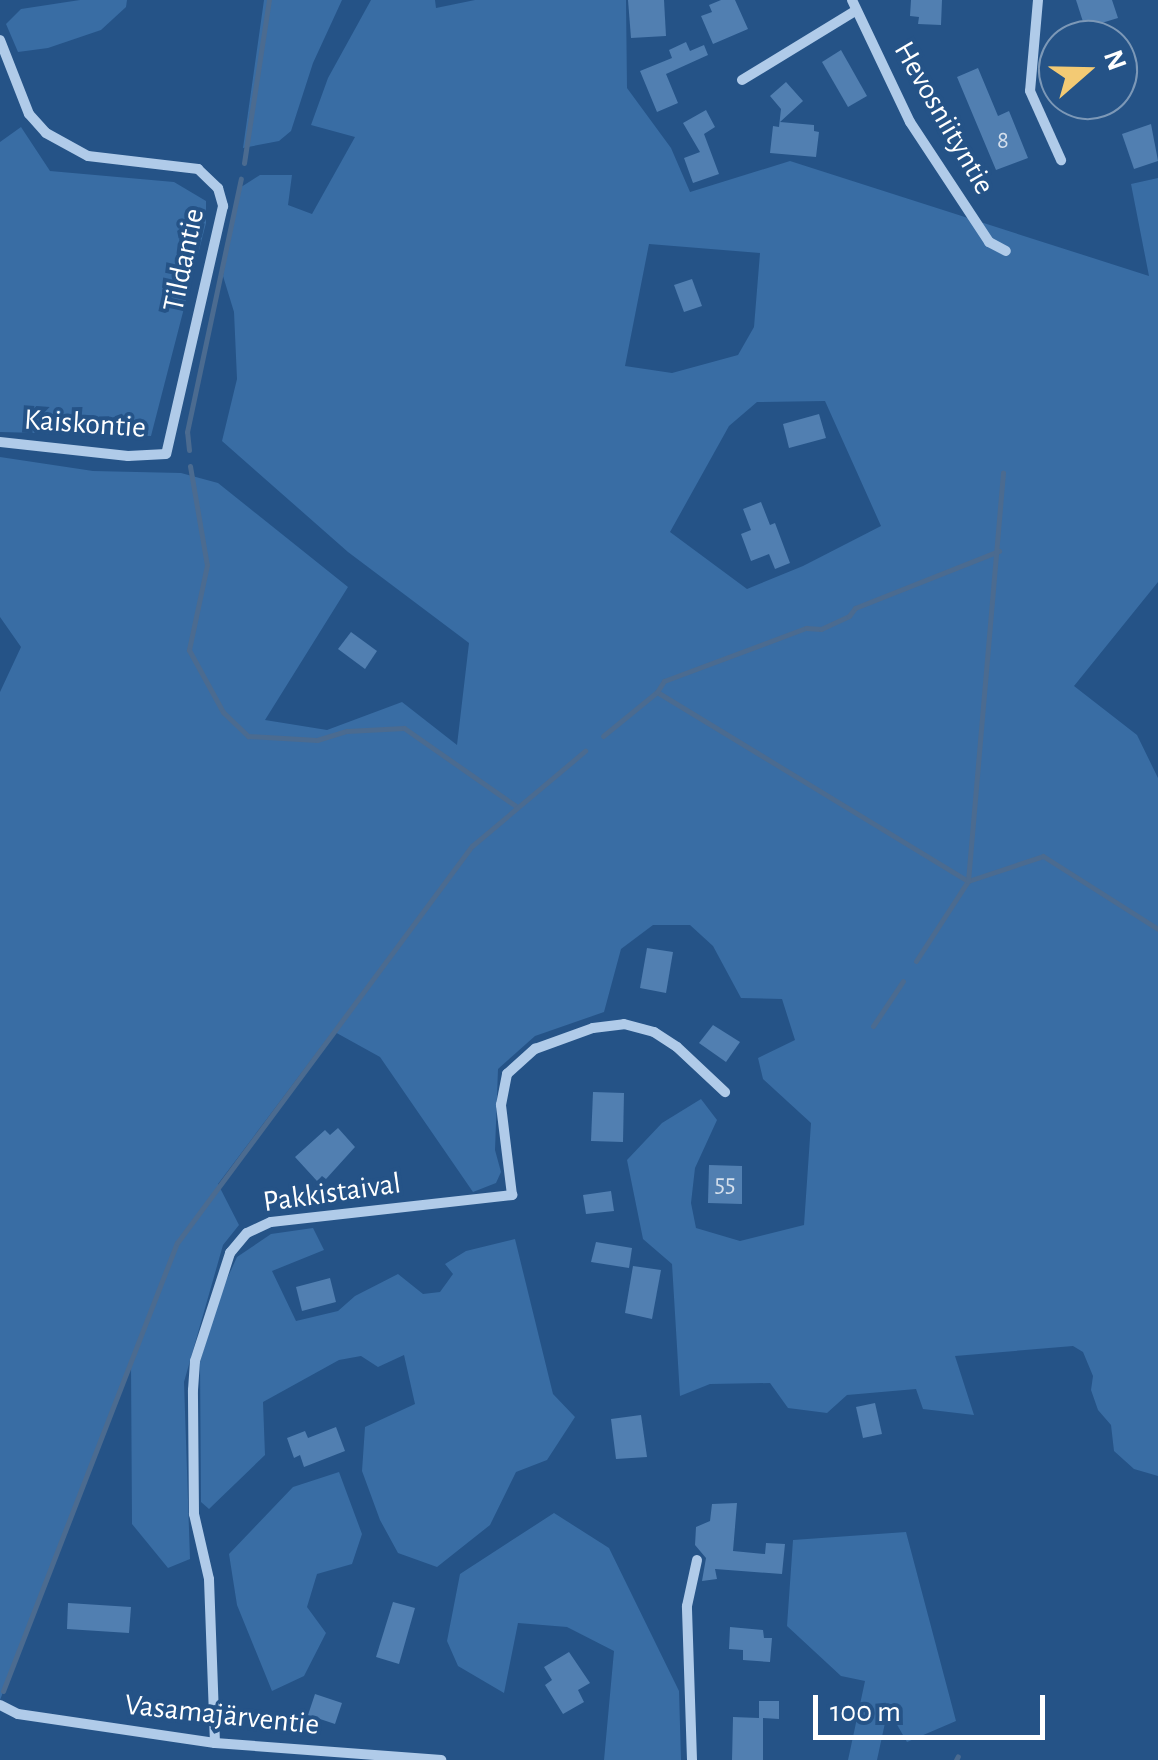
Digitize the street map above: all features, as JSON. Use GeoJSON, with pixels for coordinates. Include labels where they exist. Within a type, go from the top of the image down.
{"type":"FeatureCollection","features":[{"type":"Feature","properties":{"kind":"street"},"geometry":{"type":"LineString","coordinates":[[1038,0],[1030,91],[1061,160]]}},
{"type":"Feature","properties":{"kind":"street"},"geometry":{"type":"LineString","coordinates":[[742,80],[853,6]]}},
{"type":"Feature","properties":{"kind":"street","name":"Hevosniityntie"},"geometry":{"type":"LineString","coordinates":[[853,6],[910,122],[989,242],[1006,251]]}},
{"type":"Feature","properties":{"kind":"street","name":"Tildantie"},"geometry":{"type":"LineString","coordinates":[[0,40],[30,114],[65,146],[88,156],[198,169],[210,177],[222,196],[166,454]]}},
{"type":"Feature","properties":{"kind":"street","name":"Kaiskontie"},"geometry":{"type":"LineString","coordinates":[[0,442],[128,456],[166,454]]}},
{"type":"Feature","properties":{"kind":"street","name":"Pakkistaival"},"geometry":{"type":"LineString","coordinates":[[214,1744],[209,1579],[194,1514],[193,1390],[200,1344],[230,1253],[247,1232],[270,1222],[512,1194],[501,1104],[507,1074],[536,1050],[593,1028],[624,1024],[654,1032],[725,1092]]}},
{"type":"Feature","properties":{"kind":"street"},"geometry":{"type":"LineString","coordinates":[[692,1760],[687,1606],[698,1560]]}},
{"type":"Feature","properties":{"kind":"street","name":"Vasamajärventie"},"geometry":{"type":"LineString","coordinates":[[0,1705],[18,1714],[214,1744],[441,1760]]}},
{"type":"Feature","properties":{"kind":"shaded area"},"geometry":{"type":"Polygon","coordinates":[[[80,0],[127,0],[126,7],[101,30],[48,48],[18,52],[6,24],[21,9],[80,0]]]}},
{"type":"Feature","properties":{"kind":"shaded area"},"geometry":{"type":"Polygon","coordinates":[[[264,0],[342,0],[313,63],[291,131],[279,141],[243,148],[264,0]]]}},
{"type":"Feature","properties":{"kind":"shaded area"},"geometry":{"type":"Polygon","coordinates":[[[371,0],[435,0],[436,8],[475,0],[626,0],[627,88],[671,148],[690,192],[790,161],[1149,276],[1131,184],[1158,178],[1158,582],[1074,686],[1137,735],[1158,778],[1158,1476],[1134,1469],[1114,1451],[1111,1425],[1098,1410],[1091,1390],[1093,1376],[1083,1352],[1073,1346],[955,1356],[974,1415],[923,1409],[916,1389],[847,1395],[827,1413],[788,1408],[770,1383],[710,1384],[680,1396],[672,1264],[643,1239],[627,1160],[662,1123],[701,1099],[717,1120],[695,1168],[691,1203],[696,1228],[740,1241],[804,1225],[811,1123],[763,1079],[758,1058],[795,1040],[782,999],[741,998],[713,946],[690,925],[653,925],[621,949],[604,1012],[535,1036],[498,1069],[495,1150],[501,1172],[496,1183],[473,1192],[380,1057],[333,1031],[218,1184],[239,1225],[223,1245],[184,1382],[190,1559],[168,1568],[132,1524],[131,1365],[0,1700],[0,692],[21,647],[0,617],[0,457],[93,471],[181,473],[218,483],[348,587],[265,720],[327,730],[402,702],[457,745],[469,643],[348,552],[222,441],[237,379],[234,312],[223,276],[238,189],[260,175],[292,175],[288,205],[312,214],[355,137],[311,125],[328,78],[371,0]],[[649,244],[625,366],[672,373],[738,355],[754,327],[760,253],[649,244]],[[825,401],[757,402],[729,426],[670,532],[747,589],[803,566],[881,526],[825,401]]]}},
{"type":"Feature","properties":{"kind":"shaded area"},"geometry":{"type":"Polygon","coordinates":[[[21,127],[50,171],[174,182],[206,201],[206,223],[151,436],[0,432],[0,142],[21,127]]]}},
{"type":"Feature","properties":{"kind":"shaded area"},"geometry":{"type":"Polygon","coordinates":[[[313,1228],[324,1250],[272,1271],[296,1321],[338,1311],[355,1296],[398,1274],[423,1294],[440,1292],[453,1274],[445,1264],[466,1251],[515,1239],[553,1394],[575,1417],[547,1460],[516,1472],[490,1525],[437,1567],[398,1553],[380,1520],[362,1471],[365,1427],[415,1404],[404,1355],[378,1367],[361,1356],[339,1360],[263,1402],[265,1455],[209,1509],[201,1502],[200,1362],[220,1294],[237,1257],[271,1234],[313,1228]]]}},
{"type":"Feature","properties":{"kind":"shaded area"},"geometry":{"type":"Polygon","coordinates":[[[339,1472],[362,1534],[352,1564],[317,1574],[307,1607],[326,1633],[304,1676],[272,1691],[237,1605],[229,1554],[293,1487],[339,1472]]]}},
{"type":"Feature","properties":{"kind":"shaded area"},"geometry":{"type":"Polygon","coordinates":[[[554,1513],[609,1548],[679,1691],[681,1760],[604,1760],[614,1651],[567,1627],[518,1623],[504,1693],[458,1666],[447,1641],[460,1574],[554,1513]]]}},
{"type":"Feature","properties":{"kind":"shaded area"},"geometry":{"type":"Polygon","coordinates":[[[906,1532],[956,1721],[907,1742],[888,1709],[877,1760],[848,1760],[865,1681],[841,1676],[787,1626],[793,1540],[906,1532]]]}},
{"type":"Feature","properties":{"kind":"building"},"geometry":{"type":"Polygon","coordinates":[[[628,0],[664,0],[666,36],[631,38],[628,0]]]}},
{"type":"Feature","properties":{"kind":"building"},"geometry":{"type":"Polygon","coordinates":[[[735,0],[748,29],[713,44],[701,16],[712,12],[709,5],[735,0]]]}},
{"type":"Feature","properties":{"kind":"building"},"geometry":{"type":"Polygon","coordinates":[[[911,0],[942,0],[941,25],[918,24],[919,17],[910,16],[911,0]]]}},
{"type":"Feature","properties":{"kind":"building"},"geometry":{"type":"Polygon","coordinates":[[[1076,0],[1112,0],[1118,18],[1082,20],[1076,0]]]}},
{"type":"Feature","properties":{"kind":"building"},"geometry":{"type":"Polygon","coordinates":[[[686,42],[690,51],[704,45],[708,55],[666,74],[678,103],[657,112],[640,71],[672,58],[669,50],[686,42]]]}},
{"type":"Feature","properties":{"kind":"building"},"geometry":{"type":"Polygon","coordinates":[[[841,50],[867,96],[848,107],[822,62],[841,50]]]}},
{"type":"Feature","properties":{"kind":"building"},"geometry":{"type":"Polygon","coordinates":[[[978,68],[998,116],[1009,111],[1028,158],[996,170],[957,77],[978,68]]]}},
{"type":"Feature","properties":{"kind":"building"},"geometry":{"type":"Polygon","coordinates":[[[786,82],[803,101],[780,122],[814,125],[814,131],[819,132],[816,157],[770,153],[773,126],[779,127],[781,109],[770,96],[786,82]]]}},
{"type":"Feature","properties":{"kind":"building"},"geometry":{"type":"Polygon","coordinates":[[[706,110],[715,127],[704,134],[719,174],[693,183],[684,158],[700,152],[683,123],[706,110]]]}},
{"type":"Feature","properties":{"kind":"building"},"geometry":{"type":"Polygon","coordinates":[[[1151,124],[1158,161],[1134,169],[1122,134],[1151,124]]]}},
{"type":"Feature","properties":{"kind":"building"},"geometry":{"type":"Polygon","coordinates":[[[692,279],[702,306],[684,312],[674,285],[692,279]]]}},
{"type":"Feature","properties":{"kind":"building"},"geometry":{"type":"Polygon","coordinates":[[[819,414],[826,438],[789,448],[783,424],[819,414]]]}},
{"type":"Feature","properties":{"kind":"building"},"geometry":{"type":"Polygon","coordinates":[[[761,502],[770,525],[775,523],[790,563],[775,569],[769,554],[751,561],[741,534],[751,530],[743,509],[761,502]]]}},
{"type":"Feature","properties":{"kind":"building"},"geometry":{"type":"Polygon","coordinates":[[[351,632],[377,651],[365,669],[338,649],[351,632]]]}},
{"type":"Feature","properties":{"kind":"building"},"geometry":{"type":"Polygon","coordinates":[[[647,948],[673,952],[666,993],[640,988],[647,948]]]}},
{"type":"Feature","properties":{"kind":"building"},"geometry":{"type":"Polygon","coordinates":[[[713,1025],[740,1042],[726,1062],[699,1043],[713,1025]]]}},
{"type":"Feature","properties":{"kind":"building"},"geometry":{"type":"Polygon","coordinates":[[[593,1092],[624,1093],[623,1142],[591,1141],[593,1092]]]}},
{"type":"Feature","properties":{"kind":"building"},"geometry":{"type":"Polygon","coordinates":[[[338,1128],[355,1147],[326,1179],[322,1176],[317,1181],[295,1157],[325,1130],[330,1135],[338,1128]]]}},
{"type":"Feature","properties":{"kind":"building"},"geometry":{"type":"Polygon","coordinates":[[[709,1165],[742,1166],[742,1204],[708,1203],[709,1165]]]}},
{"type":"Feature","properties":{"kind":"building"},"geometry":{"type":"Polygon","coordinates":[[[611,1191],[614,1211],[586,1214],[583,1195],[611,1191]]]}},
{"type":"Feature","properties":{"kind":"building"},"geometry":{"type":"Polygon","coordinates":[[[596,1242],[632,1248],[629,1268],[591,1262],[596,1242]]]}},
{"type":"Feature","properties":{"kind":"building"},"geometry":{"type":"Polygon","coordinates":[[[633,1266],[661,1270],[652,1319],[625,1313],[633,1266]]]}},
{"type":"Feature","properties":{"kind":"building"},"geometry":{"type":"Polygon","coordinates":[[[330,1278],[336,1302],[302,1311],[296,1287],[330,1278]]]}},
{"type":"Feature","properties":{"kind":"building"},"geometry":{"type":"Polygon","coordinates":[[[875,1403],[882,1434],[863,1438],[856,1407],[875,1403]]]}},
{"type":"Feature","properties":{"kind":"building"},"geometry":{"type":"Polygon","coordinates":[[[641,1415],[647,1457],[616,1459],[611,1419],[641,1415]]]}},
{"type":"Feature","properties":{"kind":"building"},"geometry":{"type":"Polygon","coordinates":[[[336,1427],[345,1451],[304,1467],[300,1455],[294,1458],[287,1438],[305,1431],[308,1438],[336,1427]]]}},
{"type":"Feature","properties":{"kind":"building"},"geometry":{"type":"Polygon","coordinates":[[[737,1503],[733,1551],[765,1554],[766,1543],[785,1544],[782,1574],[715,1569],[717,1579],[702,1581],[706,1558],[695,1545],[696,1527],[710,1521],[712,1504],[737,1503]]]}},
{"type":"Feature","properties":{"kind":"building"},"geometry":{"type":"Polygon","coordinates":[[[393,1602],[415,1608],[399,1664],[376,1657],[393,1602]]]}},
{"type":"Feature","properties":{"kind":"building"},"geometry":{"type":"Polygon","coordinates":[[[68,1603],[131,1607],[129,1633],[67,1629],[68,1603]]]}},
{"type":"Feature","properties":{"kind":"building"},"geometry":{"type":"Polygon","coordinates":[[[730,1627],[763,1630],[764,1638],[772,1638],[770,1662],[743,1660],[743,1650],[729,1649],[730,1627]]]}},
{"type":"Feature","properties":{"kind":"building"},"geometry":{"type":"Polygon","coordinates":[[[569,1652],[590,1683],[578,1690],[584,1702],[563,1714],[545,1685],[552,1680],[544,1667],[569,1652]]]}},
{"type":"Feature","properties":{"kind":"building"},"geometry":{"type":"Polygon","coordinates":[[[315,1694],[342,1703],[335,1724],[308,1715],[315,1694]]]}},
{"type":"Feature","properties":{"kind":"building"},"geometry":{"type":"Polygon","coordinates":[[[759,1701],[779,1701],[779,1719],[763,1718],[763,1760],[732,1760],[733,1717],[759,1718],[759,1701]]]}},
{"type":"Feature","properties":{"kind":"waterway"},"geometry":{"type":"LineString","coordinates":[[244,163],[269,0]]}},
{"type":"Feature","properties":{"kind":"waterway"},"geometry":{"type":"LineString","coordinates":[[189,450],[187,432],[241,179]]}},
{"type":"Feature","properties":{"kind":"waterway"},"geometry":{"type":"LineString","coordinates":[[190,466],[207,565],[189,650],[223,712],[248,736],[317,740],[347,731],[404,728],[516,806]]}},
{"type":"Feature","properties":{"kind":"waterway"},"geometry":{"type":"LineString","coordinates":[[916,961],[968,881],[1003,472]]}},
{"type":"Feature","properties":{"kind":"waterway"},"geometry":{"type":"LineString","coordinates":[[603,736],[657,692],[664,681],[806,628],[821,629],[849,616],[855,608],[999,551]]}},
{"type":"Feature","properties":{"kind":"waterway"},"geometry":{"type":"LineString","coordinates":[[657,692],[968,881],[1043,856],[1158,929]]}},
{"type":"Feature","properties":{"kind":"waterway"},"geometry":{"type":"LineString","coordinates":[[3,1691],[177,1243],[472,846],[585,751]]}},
{"type":"Feature","properties":{"kind":"waterway"},"geometry":{"type":"LineString","coordinates":[[873,1026],[903,981]]}},
{"type":"Feature","properties":{"kind":"waterway"},"geometry":{"type":"LineString","coordinates":[[956,1760],[958,1756]]}}]}
